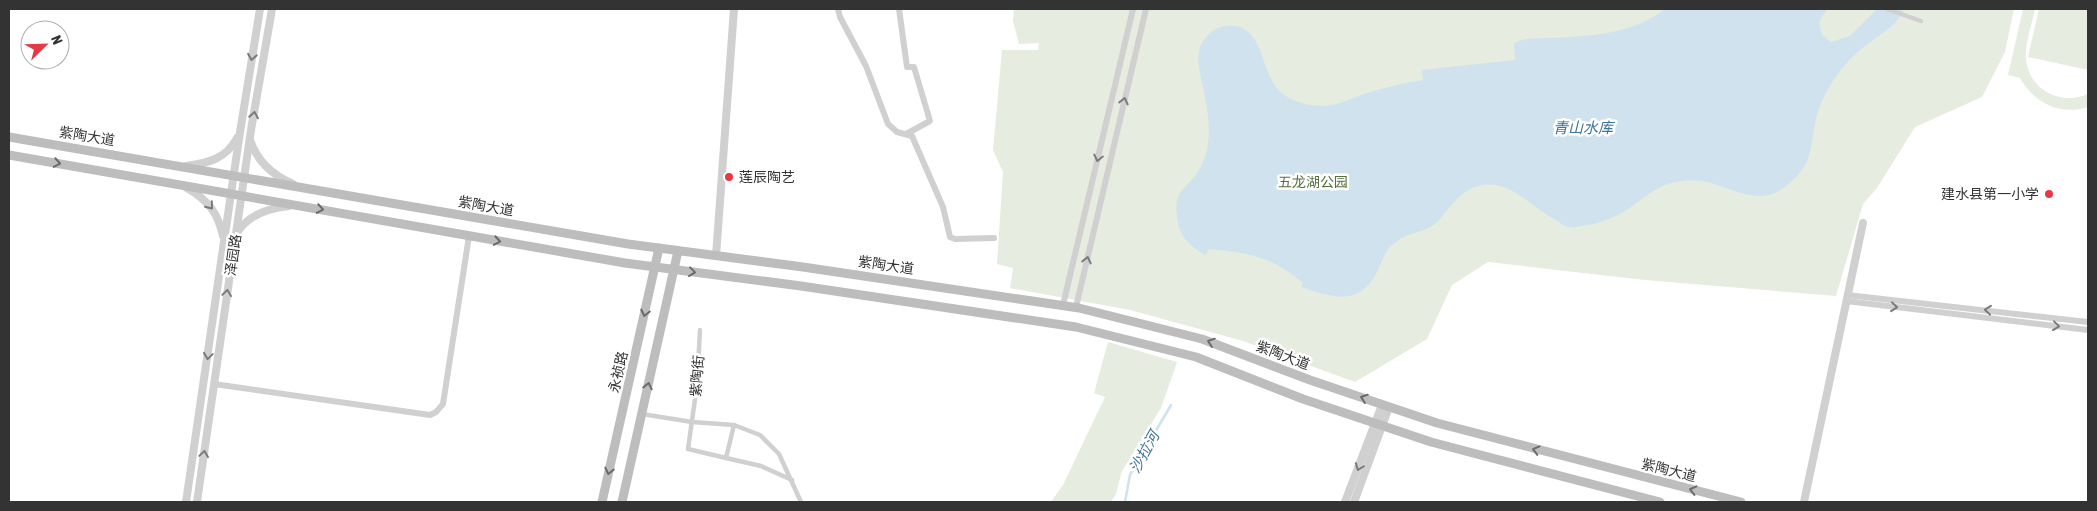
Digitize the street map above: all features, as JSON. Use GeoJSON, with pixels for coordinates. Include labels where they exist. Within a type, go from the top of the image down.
{"type":"FeatureCollection","features":[{"type":"Feature","properties":{"kind":"main road","name":"紫陶大道"},"geometry":{"type":"LineString","coordinates":[[9,137],[678,251],[1076,307],[1202,339],[1310,380],[1437,423],[1741,502]]}},
{"type":"Feature","properties":{"kind":"main road"},"geometry":{"type":"LineString","coordinates":[[9,155],[655,267],[1023,318],[1110,334],[1196,357],[1303,399],[1460,450],[1660,502]]}},
{"type":"Feature","properties":{"kind":"main road","name":"永祯路"},"geometry":{"type":"LineString","coordinates":[[602,502],[660,248]]}},
{"type":"Feature","properties":{"kind":"main road"},"geometry":{"type":"LineString","coordinates":[[622,502],[678,251]]}},
{"type":"Feature","properties":{"kind":"street","name":"泽园路"},"geometry":{"type":"LineString","coordinates":[[186,502],[240,132],[260,9]]}},
{"type":"Feature","properties":{"kind":"street","name":"泽园路"},"geometry":{"type":"LineString","coordinates":[[197,502],[244,177],[272,9]]}},
{"type":"Feature","properties":{"kind":"street"},"geometry":{"type":"LineString","coordinates":[[716,256],[734,9]]}},
{"type":"Feature","properties":{"kind":"street"},"geometry":{"type":"LineString","coordinates":[[838,9],[866,66],[888,124],[897,132],[912,136],[942,207],[950,237],[955,239],[994,238]]}},
{"type":"Feature","properties":{"kind":"street"},"geometry":{"type":"LineString","coordinates":[[900,9],[907,67],[914,67],[930,121],[906,134]]}},
{"type":"Feature","properties":{"kind":"street"},"geometry":{"type":"LineString","coordinates":[[1063,305],[1133,9]]}},
{"type":"Feature","properties":{"kind":"street"},"geometry":{"type":"LineString","coordinates":[[1076,307],[1146,9]]}},
{"type":"Feature","properties":{"kind":"street"},"geometry":{"type":"LineString","coordinates":[[1887,9],[1921,21]]}},
{"type":"Feature","properties":{"kind":"street"},"geometry":{"type":"LineString","coordinates":[[184,166],[203,164],[221,157],[230,148],[240,132]]}},
{"type":"Feature","properties":{"kind":"street"},"geometry":{"type":"LineString","coordinates":[[250,138],[258,158],[271,171],[284,180],[302,187]]}},
{"type":"Feature","properties":{"kind":"street"},"geometry":{"type":"LineString","coordinates":[[181,184],[203,197],[212,207],[220,224],[224,240]]}},
{"type":"Feature","properties":{"kind":"street"},"geometry":{"type":"LineString","coordinates":[[236,235],[248,221],[259,214],[276,208],[297,205]]}},
{"type":"Feature","properties":{"kind":"street"},"geometry":{"type":"LineString","coordinates":[[1804,502],[1863,223]]}},
{"type":"Feature","properties":{"kind":"street"},"geometry":{"type":"LineString","coordinates":[[214,384],[433,414],[443,404],[469,236]]}},
{"type":"Feature","properties":{"kind":"street"},"geometry":{"type":"LineString","coordinates":[[1846,298],[2088,322]]}},
{"type":"Feature","properties":{"kind":"street"},"geometry":{"type":"LineString","coordinates":[[1846,298],[2088,330]]}},
{"type":"Feature","properties":{"kind":"street","name":"紫陶街"},"geometry":{"type":"LineString","coordinates":[[700,330],[697,385],[688,449],[726,458]]}},
{"type":"Feature","properties":{"kind":"street"},"geometry":{"type":"LineString","coordinates":[[1345,502],[1386,406]]}},
{"type":"Feature","properties":{"kind":"street"},"geometry":{"type":"LineString","coordinates":[[642,414],[692,422],[734,425],[760,435],[780,454],[801,502]]}},
{"type":"Feature","properties":{"kind":"street"},"geometry":{"type":"LineString","coordinates":[[1354,502],[1379,424]]}},
{"type":"Feature","properties":{"kind":"street"},"geometry":{"type":"LineString","coordinates":[[734,425],[726,458],[761,466],[792,480]]}},
{"type":"Feature","properties":{"kind":"green space","name":"五龙湖公园"},"geometry":{"type":"Polygon","coordinates":[[[1014,9],[2014,9],[2005,52],[1982,97],[1915,127],[1877,188],[1863,204],[1836,296],[1645,280],[1488,262],[1452,285],[1427,339],[1355,382],[1243,341],[1130,310],[1010,288],[1013,268],[997,264],[1003,172],[993,150],[1002,50],[1038,50],[1039,43],[1019,44],[1013,21],[1014,9]]]}},
{"type":"Feature","properties":{"kind":"green space"},"geometry":{"type":"Polygon","coordinates":[[[2023,9],[2035,9],[2026,52],[2028,69],[2033,79],[2039,87],[2057,96],[2067,98],[2088,94],[2088,107],[2068,110],[2049,105],[2040,101],[2020,78],[2008,75],[2023,9]]]}},
{"type":"Feature","properties":{"kind":"green space"},"geometry":{"type":"Polygon","coordinates":[[[2039,9],[2088,9],[2088,70],[2028,57],[2039,9]]]}},
{"type":"Feature","properties":{"kind":"green space"},"geometry":{"type":"Polygon","coordinates":[[[1108,342],[1177,362],[1161,408],[1122,471],[1116,494],[1111,502],[1051,502],[1063,485],[1105,397],[1094,393],[1108,342]]]}},
{"type":"Feature","properties":{"kind":"water","name":"青山水库"},"geometry":{"type":"Polygon","coordinates":[[[1665,9],[1827,9],[1819,22],[1822,35],[1831,42],[1850,36],[1877,9],[1904,9],[1897,21],[1858,51],[1835,78],[1819,108],[1806,163],[1788,185],[1771,195],[1743,194],[1707,182],[1680,181],[1659,188],[1610,219],[1573,227],[1563,225],[1512,191],[1503,187],[1483,185],[1463,193],[1435,224],[1402,238],[1391,246],[1369,284],[1361,291],[1343,297],[1323,294],[1301,287],[1303,283],[1291,274],[1270,261],[1259,257],[1209,249],[1206,255],[1194,248],[1182,234],[1176,208],[1177,199],[1202,165],[1208,141],[1208,116],[1198,58],[1201,45],[1211,32],[1218,28],[1227,26],[1240,27],[1249,33],[1256,41],[1276,87],[1284,95],[1304,104],[1329,106],[1364,94],[1423,80],[1422,70],[1515,60],[1514,43],[1525,39],[1580,36],[1616,31],[1649,19],[1665,9]]]}},
{"type":"Feature","properties":{"kind":"waterway","name":"沙拉河"},"geometry":{"type":"LineString","coordinates":[[1125,502],[1130,475],[1171,405]]}},
{"type":"Feature","properties":{"kind":"place","name":"莲辰陶艺"},"geometry":{"type":"Point","coordinates":[729,177]}},
{"type":"Feature","properties":{"kind":"place","name":"建水县第一小学"},"geometry":{"type":"Point","coordinates":[2049,194]}}]}
